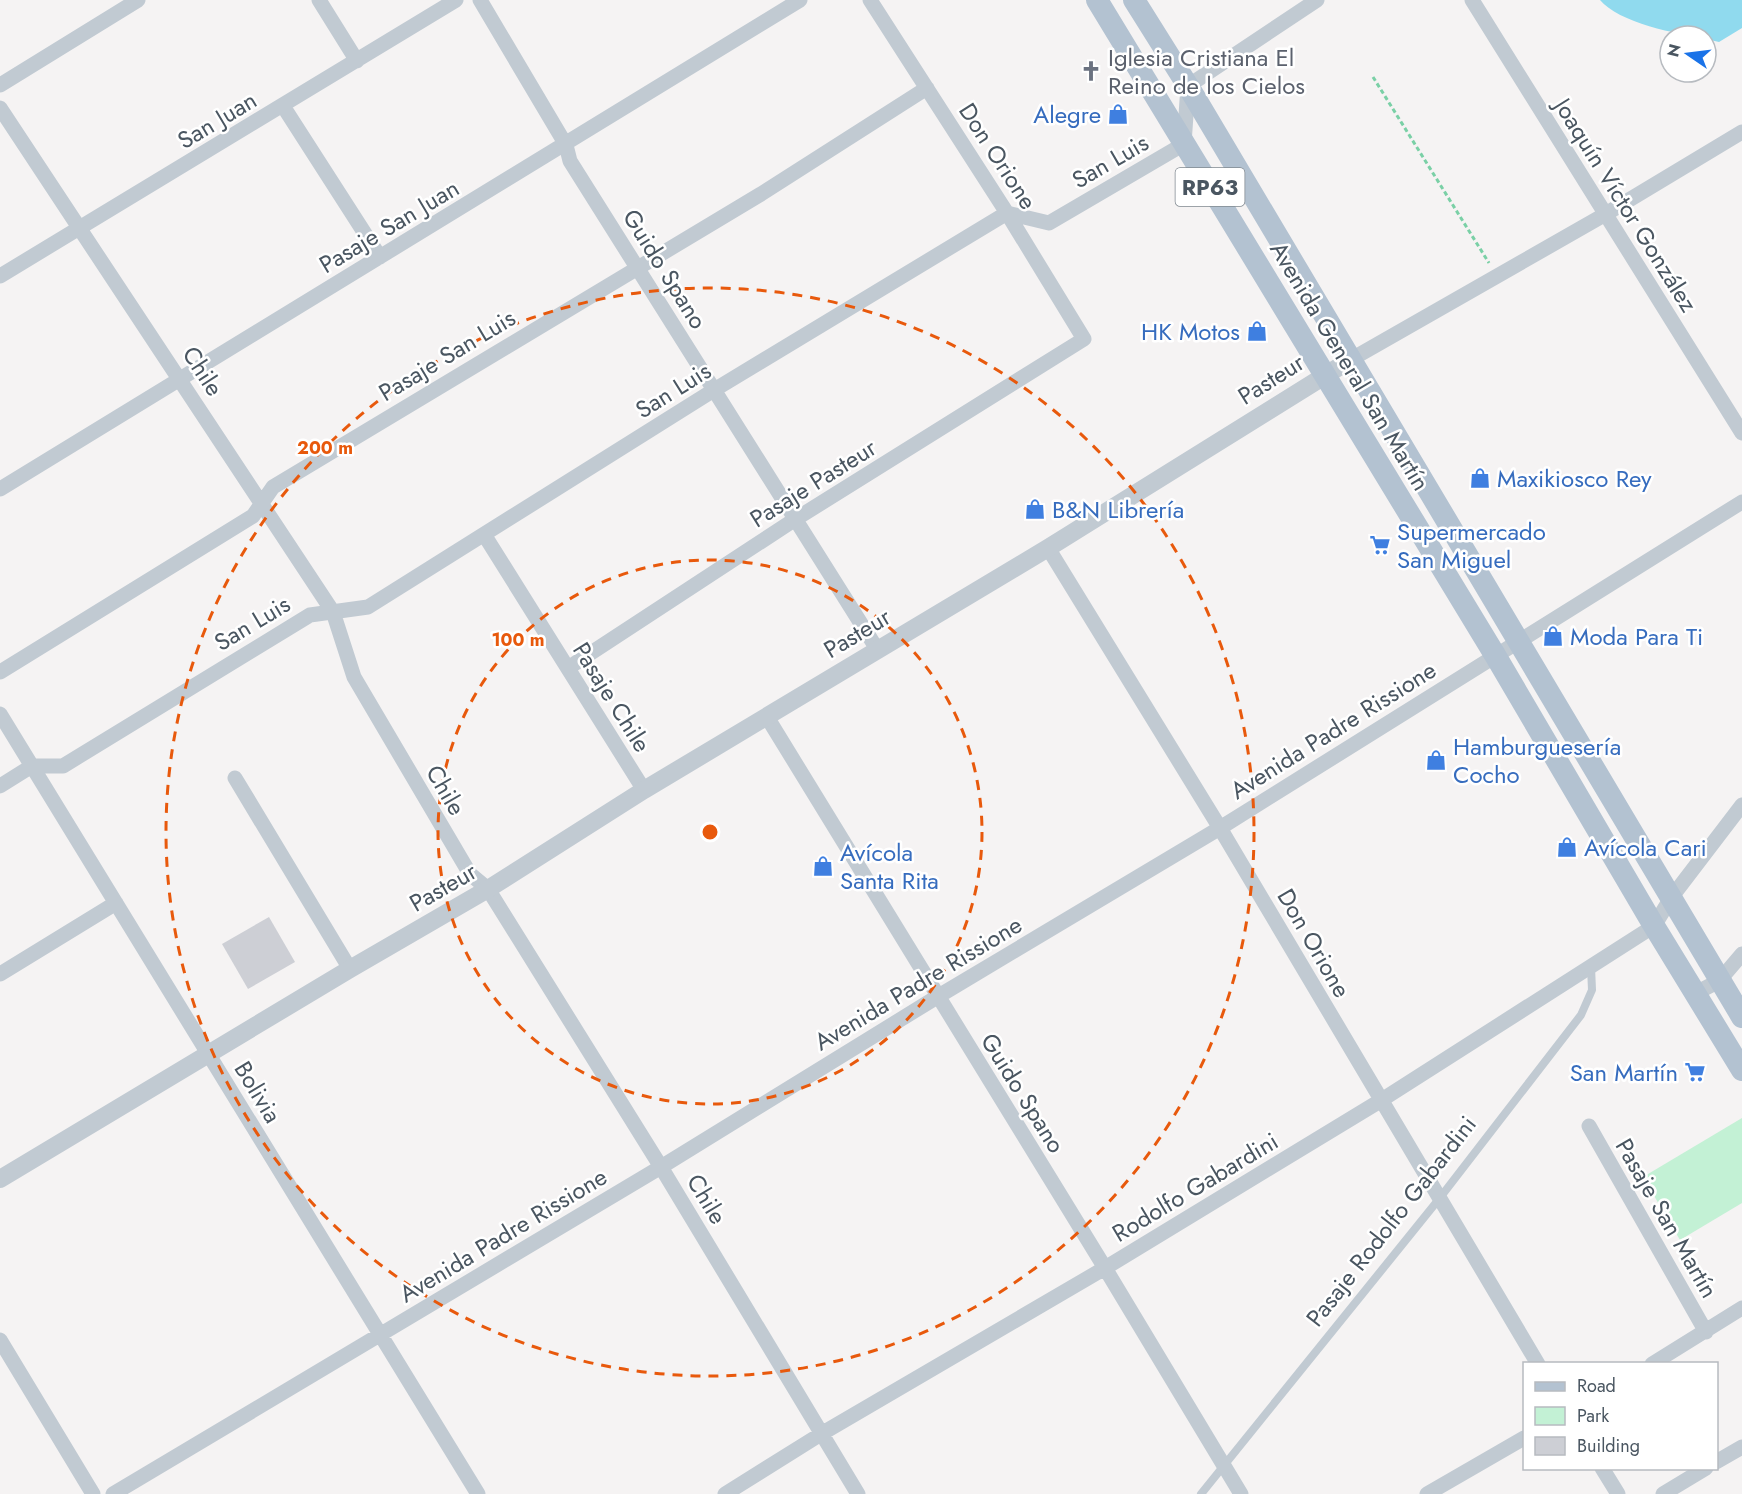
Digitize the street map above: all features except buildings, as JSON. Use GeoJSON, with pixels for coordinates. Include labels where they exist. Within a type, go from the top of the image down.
{"type":"FeatureCollection","features":[{"type":"Feature","properties":{"kind":"main road","name":"Avenida General San Martín"},"geometry":{"type":"LineString","coordinates":[[1096,0],[1495,655],[1654,926],[1742,1070]]}},
{"type":"Feature","properties":{"kind":"main road","name":"Avenida General San Martín"},"geometry":{"type":"LineString","coordinates":[[1134,0],[1188,86],[1742,1017]]}},
{"type":"Feature","properties":{"kind":"street"},"geometry":{"type":"LineString","coordinates":[[0,85],[138,0]]}},
{"type":"Feature","properties":{"kind":"street"},"geometry":{"type":"LineString","coordinates":[[319,0],[357,61]]}},
{"type":"Feature","properties":{"kind":"street","name":"San Juan"},"geometry":{"type":"LineString","coordinates":[[0,276],[456,0]]}},
{"type":"Feature","properties":{"kind":"street","name":"Guido Spano"},"geometry":{"type":"LineString","coordinates":[[480,0],[566,145],[570,161],[877,649]]}},
{"type":"Feature","properties":{"kind":"street","name":"Pasaje San Juan"},"geometry":{"type":"LineString","coordinates":[[0,489],[800,0]]}},
{"type":"Feature","properties":{"kind":"street","name":"Don Orione"},"geometry":{"type":"LineString","coordinates":[[870,0],[1008,213],[1084,339]]}},
{"type":"Feature","properties":{"kind":"street"},"geometry":{"type":"LineString","coordinates":[[1188,86],[1317,0]]}},
{"type":"Feature","properties":{"kind":"street","name":"Joaquín Víctor González"},"geometry":{"type":"LineString","coordinates":[[1472,0],[1742,433]]}},
{"type":"Feature","properties":{"kind":"street","name":"San Luis"},"geometry":{"type":"LineString","coordinates":[[32,766],[63,766],[310,615],[368,608],[714,390],[1008,213],[1049,223],[1184,144],[1188,86]]}},
{"type":"Feature","properties":{"kind":"street","name":"Pasaje San Luis"},"geometry":{"type":"LineString","coordinates":[[0,672],[253,516],[273,487],[761,194],[927,88]]}},
{"type":"Feature","properties":{"kind":"street"},"geometry":{"type":"LineString","coordinates":[[283,106],[380,257]]}},
{"type":"Feature","properties":{"kind":"street","name":"Chile"},"geometry":{"type":"LineString","coordinates":[[0,108],[181,378],[333,612],[354,677],[470,874],[488,889],[661,1167],[858,1494]]}},
{"type":"Feature","properties":{"kind":"street","name":"Pasteur"},"geometry":{"type":"LineString","coordinates":[[0,1179],[488,889],[644,790],[1048,548],[1323,374],[1604,215],[1742,132]]}},
{"type":"Feature","properties":{"kind":"street","name":"Pasaje Pasteur"},"geometry":{"type":"LineString","coordinates":[[568,668],[794,520],[1084,339]]}},
{"type":"Feature","properties":{"kind":"street","name":"Avenida Padre Rissione"},"geometry":{"type":"LineString","coordinates":[[113,1494],[661,1167],[937,997],[1220,828],[1742,502]]}},
{"type":"Feature","properties":{"kind":"street","name":"Pasaje Chile"},"geometry":{"type":"LineString","coordinates":[[484,536],[644,790]]}},
{"type":"Feature","properties":{"kind":"street","name":"Don Orione"},"geometry":{"type":"LineString","coordinates":[[1048,548],[1220,828],[1537,1362]]}},
{"type":"Feature","properties":{"kind":"street","name":"Bolivia"},"geometry":{"type":"LineString","coordinates":[[0,714],[478,1494]]}},
{"type":"Feature","properties":{"kind":"street","name":"Guido Spano"},"geometry":{"type":"LineString","coordinates":[[767,717],[937,997],[1106,1268],[1241,1494]]}},
{"type":"Feature","properties":{"kind":"street"},"geometry":{"type":"LineString","coordinates":[[0,786],[32,766]]}},
{"type":"Feature","properties":{"kind":"street"},"geometry":{"type":"LineString","coordinates":[[235,778],[350,969]]}},
{"type":"Feature","properties":{"kind":"street"},"geometry":{"type":"LineString","coordinates":[[1671,898],[1742,805]]}},
{"type":"Feature","properties":{"kind":"street","name":"Rodolfo Gabardini"},"geometry":{"type":"LineString","coordinates":[[725,1494],[821,1434],[1106,1268],[1380,1101],[1654,926],[1671,898]]}},
{"type":"Feature","properties":{"kind":"street"},"geometry":{"type":"LineString","coordinates":[[0,974],[116,903]]}},
{"type":"Feature","properties":{"kind":"street"},"geometry":{"type":"LineString","coordinates":[[1695,994],[1719,981],[1742,954]]}},
{"type":"Feature","properties":{"kind":"street","name":"Pasaje San Martín"},"geometry":{"type":"LineString","coordinates":[[1589,1126],[1706,1332]]}},
{"type":"Feature","properties":{"kind":"street"},"geometry":{"type":"LineString","coordinates":[[1655,1362],[1742,1308]]}},
{"type":"Feature","properties":{"kind":"street"},"geometry":{"type":"LineString","coordinates":[[0,1340],[93,1494]]}},
{"type":"Feature","properties":{"kind":"street"},"geometry":{"type":"LineString","coordinates":[[1427,1494],[1523,1439]]}},
{"type":"Feature","properties":{"kind":"street"},"geometry":{"type":"LineString","coordinates":[[1718,1461],[1742,1447]]}},
{"type":"Feature","properties":{"kind":"street"},"geometry":{"type":"LineString","coordinates":[[1603,1470],[1618,1494]]}},
{"type":"Feature","properties":{"kind":"street"},"geometry":{"type":"LineString","coordinates":[[1663,1494],[1703,1470]]}},
{"type":"Feature","properties":{"kind":"lane","name":"Pasaje Rodolfo Gabardini"},"geometry":{"type":"LineString","coordinates":[[1202,1494],[1439,1199],[1581,1014],[1592,990],[1591,966]]}},
{"type":"Feature","properties":{"kind":"path"},"geometry":{"type":"LineString","coordinates":[[1373,77],[1497,275]]}},
{"type":"Feature","properties":{"kind":"green space"},"geometry":{"type":"Polygon","coordinates":[[[1742,1118],[1742,1203],[1680,1240],[1643,1177],[1742,1118]]]}},
{"type":"Feature","properties":{"kind":"water"},"geometry":{"type":"Polygon","coordinates":[[[1600,0],[1742,0],[1742,28],[1719,42],[1718,24],[1658,24],[1658,28],[1634,21],[1609,8],[1600,0]]]}},
{"type":"Feature","properties":{"kind":"place","name":"Iglesia Cristiana El Reino de los Cielos"},"geometry":{"type":"Point","coordinates":[1091,71]}},
{"type":"Feature","properties":{"kind":"place","name":"Alegre"},"geometry":{"type":"Point","coordinates":[1118,114]}},
{"type":"Feature","properties":{"kind":"place","name":"HK Motos"},"geometry":{"type":"Point","coordinates":[1257,331]}},
{"type":"Feature","properties":{"kind":"place","name":"Maxikiosco Rey"},"geometry":{"type":"Point","coordinates":[1480,478]}},
{"type":"Feature","properties":{"kind":"place","name":"B&N Librería"},"geometry":{"type":"Point","coordinates":[1035,509]}},
{"type":"Feature","properties":{"kind":"place","name":"Supermercado San Miguel"},"geometry":{"type":"Point","coordinates":[1380,545]}},
{"type":"Feature","properties":{"kind":"place","name":"Moda Para Ti"},"geometry":{"type":"Point","coordinates":[1553,636]}},
{"type":"Feature","properties":{"kind":"place","name":"Hamburguesería Cocho"},"geometry":{"type":"Point","coordinates":[1436,760]}},
{"type":"Feature","properties":{"kind":"place","name":"Avícola Cari"},"geometry":{"type":"Point","coordinates":[1567,847]}},
{"type":"Feature","properties":{"kind":"place","name":"Avícola Santa Rita"},"geometry":{"type":"Point","coordinates":[823,866]}},
{"type":"Feature","properties":{"kind":"place","name":"San Martín"},"geometry":{"type":"Point","coordinates":[1695,1072]}}]}
